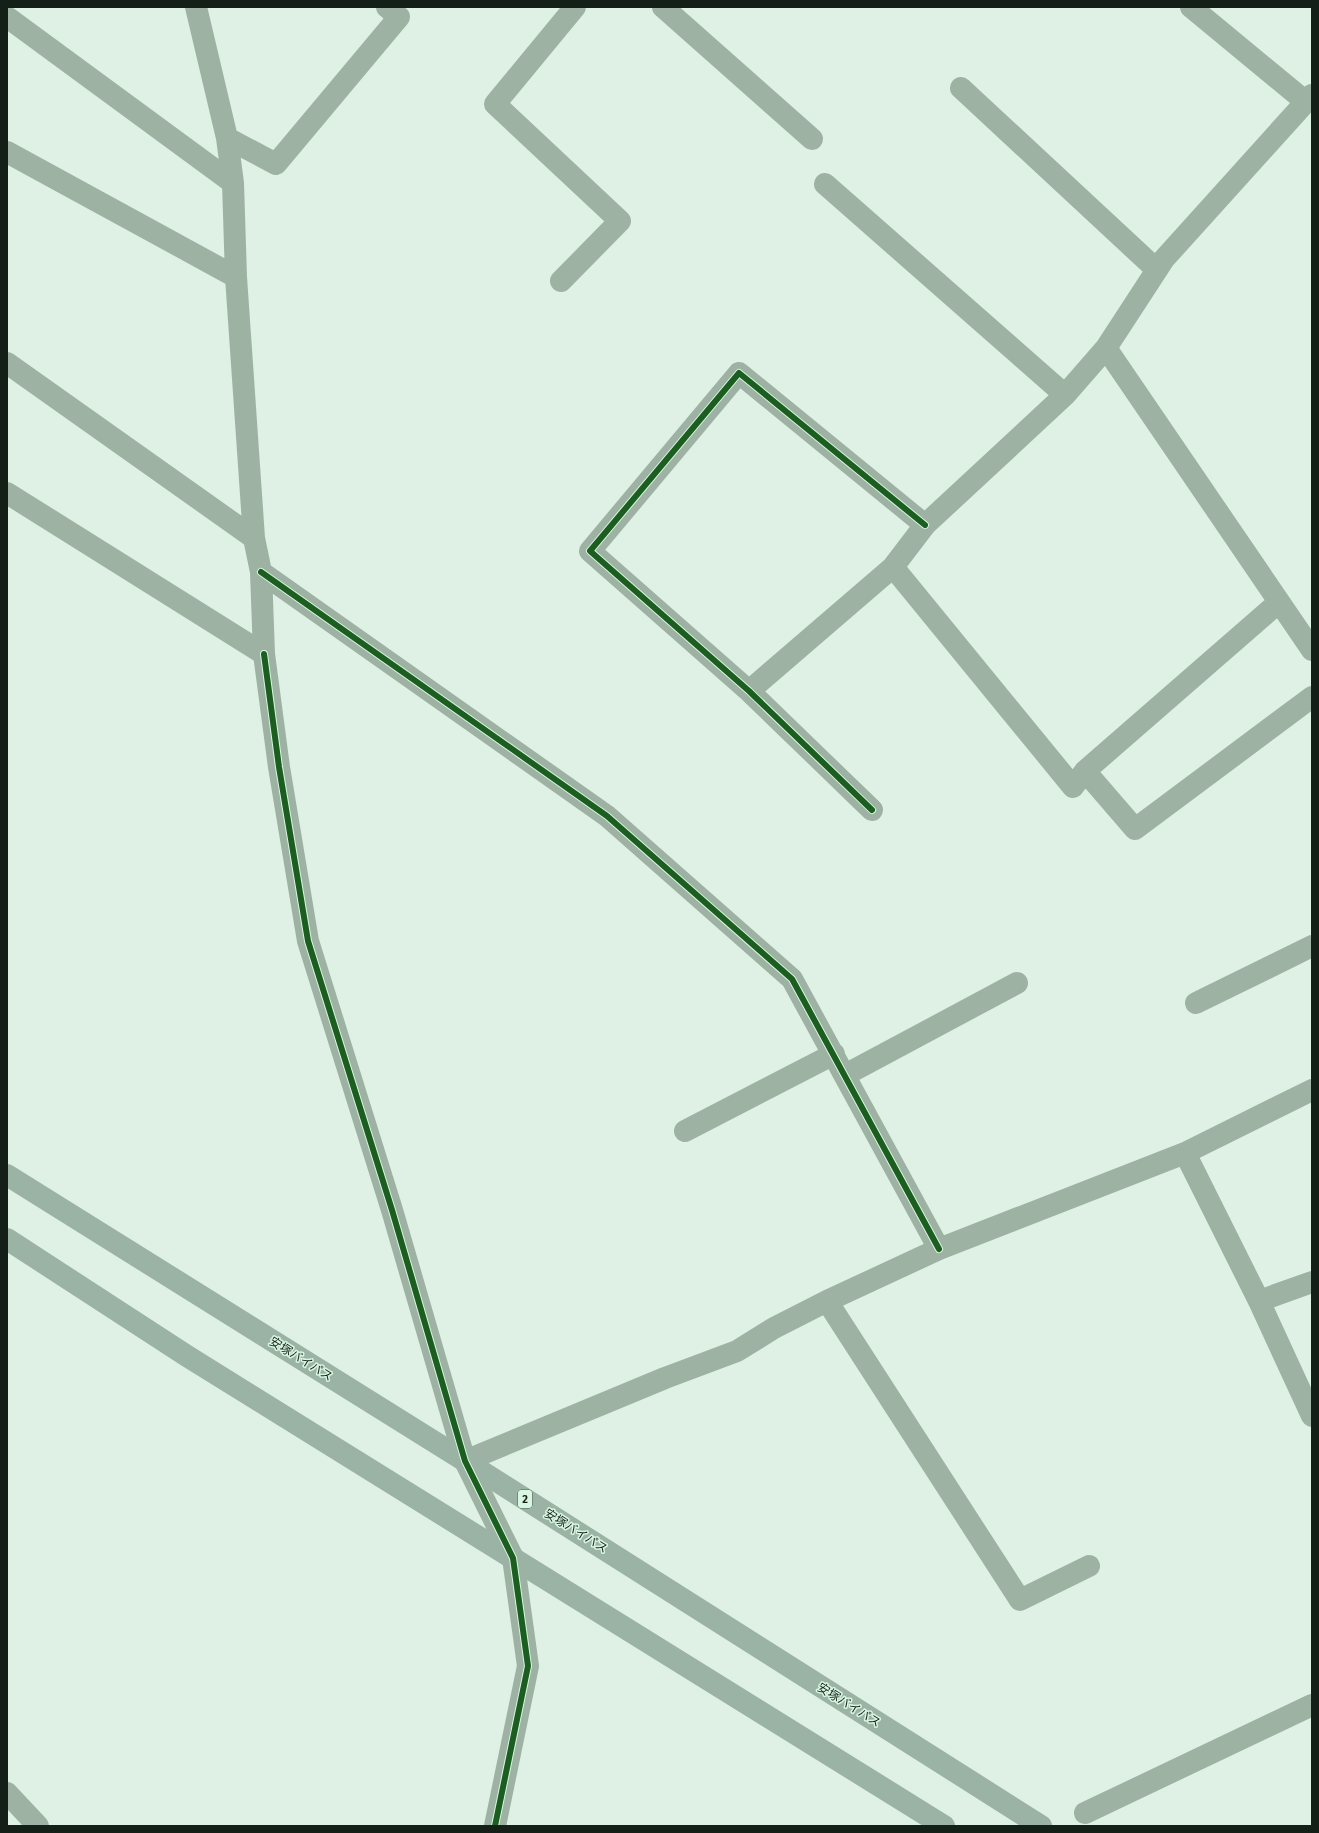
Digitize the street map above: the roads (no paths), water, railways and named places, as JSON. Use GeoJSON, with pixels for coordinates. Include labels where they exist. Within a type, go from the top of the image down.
{"type":"FeatureCollection","features":[{"type":"Feature","properties":{"kind":"main road","name":"安塚バイパス"},"geometry":{"type":"LineString","coordinates":[[7,1175],[465,1461],[1041,1826]]}},
{"type":"Feature","properties":{"kind":"main road"},"geometry":{"type":"LineString","coordinates":[[7,1239],[187,1356],[944,1826]]}},
{"type":"Feature","properties":{"kind":"street"},"geometry":{"type":"LineString","coordinates":[[196,7],[227,138],[232,183],[236,277],[254,538],[261,572],[264,654],[279,767],[308,941],[392,1210],[465,1461],[513,1558],[528,1666],[495,1826]]}},
{"type":"Feature","properties":{"kind":"street"},"geometry":{"type":"LineString","coordinates":[[227,138],[276,164],[399,17],[387,7]]}},
{"type":"Feature","properties":{"kind":"street"},"geometry":{"type":"LineString","coordinates":[[561,281],[620,221],[495,104],[575,7]]}},
{"type":"Feature","properties":{"kind":"street"},"geometry":{"type":"LineString","coordinates":[[663,7],[812,139]]}},
{"type":"Feature","properties":{"kind":"street"},"geometry":{"type":"LineString","coordinates":[[749,691],[893,567],[925,526],[1065,394],[1106,348],[1164,259],[1309,98],[1191,7]]}},
{"type":"Feature","properties":{"kind":"street"},"geometry":{"type":"LineString","coordinates":[[7,17],[232,183]]}},
{"type":"Feature","properties":{"kind":"street"},"geometry":{"type":"LineString","coordinates":[[962,88],[1157,270]]}},
{"type":"Feature","properties":{"kind":"street"},"geometry":{"type":"LineString","coordinates":[[7,152],[236,277]]}},
{"type":"Feature","properties":{"kind":"street"},"geometry":{"type":"LineString","coordinates":[[825,184],[1065,394]]}},
{"type":"Feature","properties":{"kind":"street"},"geometry":{"type":"LineString","coordinates":[[1106,348],[1312,650]]}},
{"type":"Feature","properties":{"kind":"street"},"geometry":{"type":"LineString","coordinates":[[7,364],[254,538]]}},
{"type":"Feature","properties":{"kind":"street"},"geometry":{"type":"LineString","coordinates":[[872,810],[749,691],[590,551],[739,373],[925,526]]}},
{"type":"Feature","properties":{"kind":"street"},"geometry":{"type":"LineString","coordinates":[[7,493],[264,654]]}},
{"type":"Feature","properties":{"kind":"street"},"geometry":{"type":"LineString","coordinates":[[893,567],[1073,787],[1086,771],[1279,602]]}},
{"type":"Feature","properties":{"kind":"street"},"geometry":{"type":"LineString","coordinates":[[261,572],[607,816],[792,979],[939,1249]]}},
{"type":"Feature","properties":{"kind":"street"},"geometry":{"type":"LineString","coordinates":[[1086,771],[1135,830],[1312,697]]}},
{"type":"Feature","properties":{"kind":"street"},"geometry":{"type":"LineString","coordinates":[[1196,1003],[1312,946]]}},
{"type":"Feature","properties":{"kind":"street"},"geometry":{"type":"LineString","coordinates":[[845,1075],[1017,983]]}},
{"type":"Feature","properties":{"kind":"street"},"geometry":{"type":"LineString","coordinates":[[685,1131],[834,1054]]}},
{"type":"Feature","properties":{"kind":"street"},"geometry":{"type":"LineString","coordinates":[[465,1461],[666,1378],[737,1352],[774,1328],[828,1300],[939,1249],[1185,1153],[1312,1090]]}},
{"type":"Feature","properties":{"kind":"street"},"geometry":{"type":"LineString","coordinates":[[1185,1153],[1259,1301],[1306,1387],[1312,1416]]}},
{"type":"Feature","properties":{"kind":"street"},"geometry":{"type":"LineString","coordinates":[[1259,1301],[1312,1282]]}},
{"type":"Feature","properties":{"kind":"street"},"geometry":{"type":"LineString","coordinates":[[828,1300],[1020,1600],[1089,1566]]}},
{"type":"Feature","properties":{"kind":"street"},"geometry":{"type":"LineString","coordinates":[[1085,1813],[1312,1705]]}},
{"type":"Feature","properties":{"kind":"street"},"geometry":{"type":"LineString","coordinates":[[7,1793],[38,1826]]}}]}
